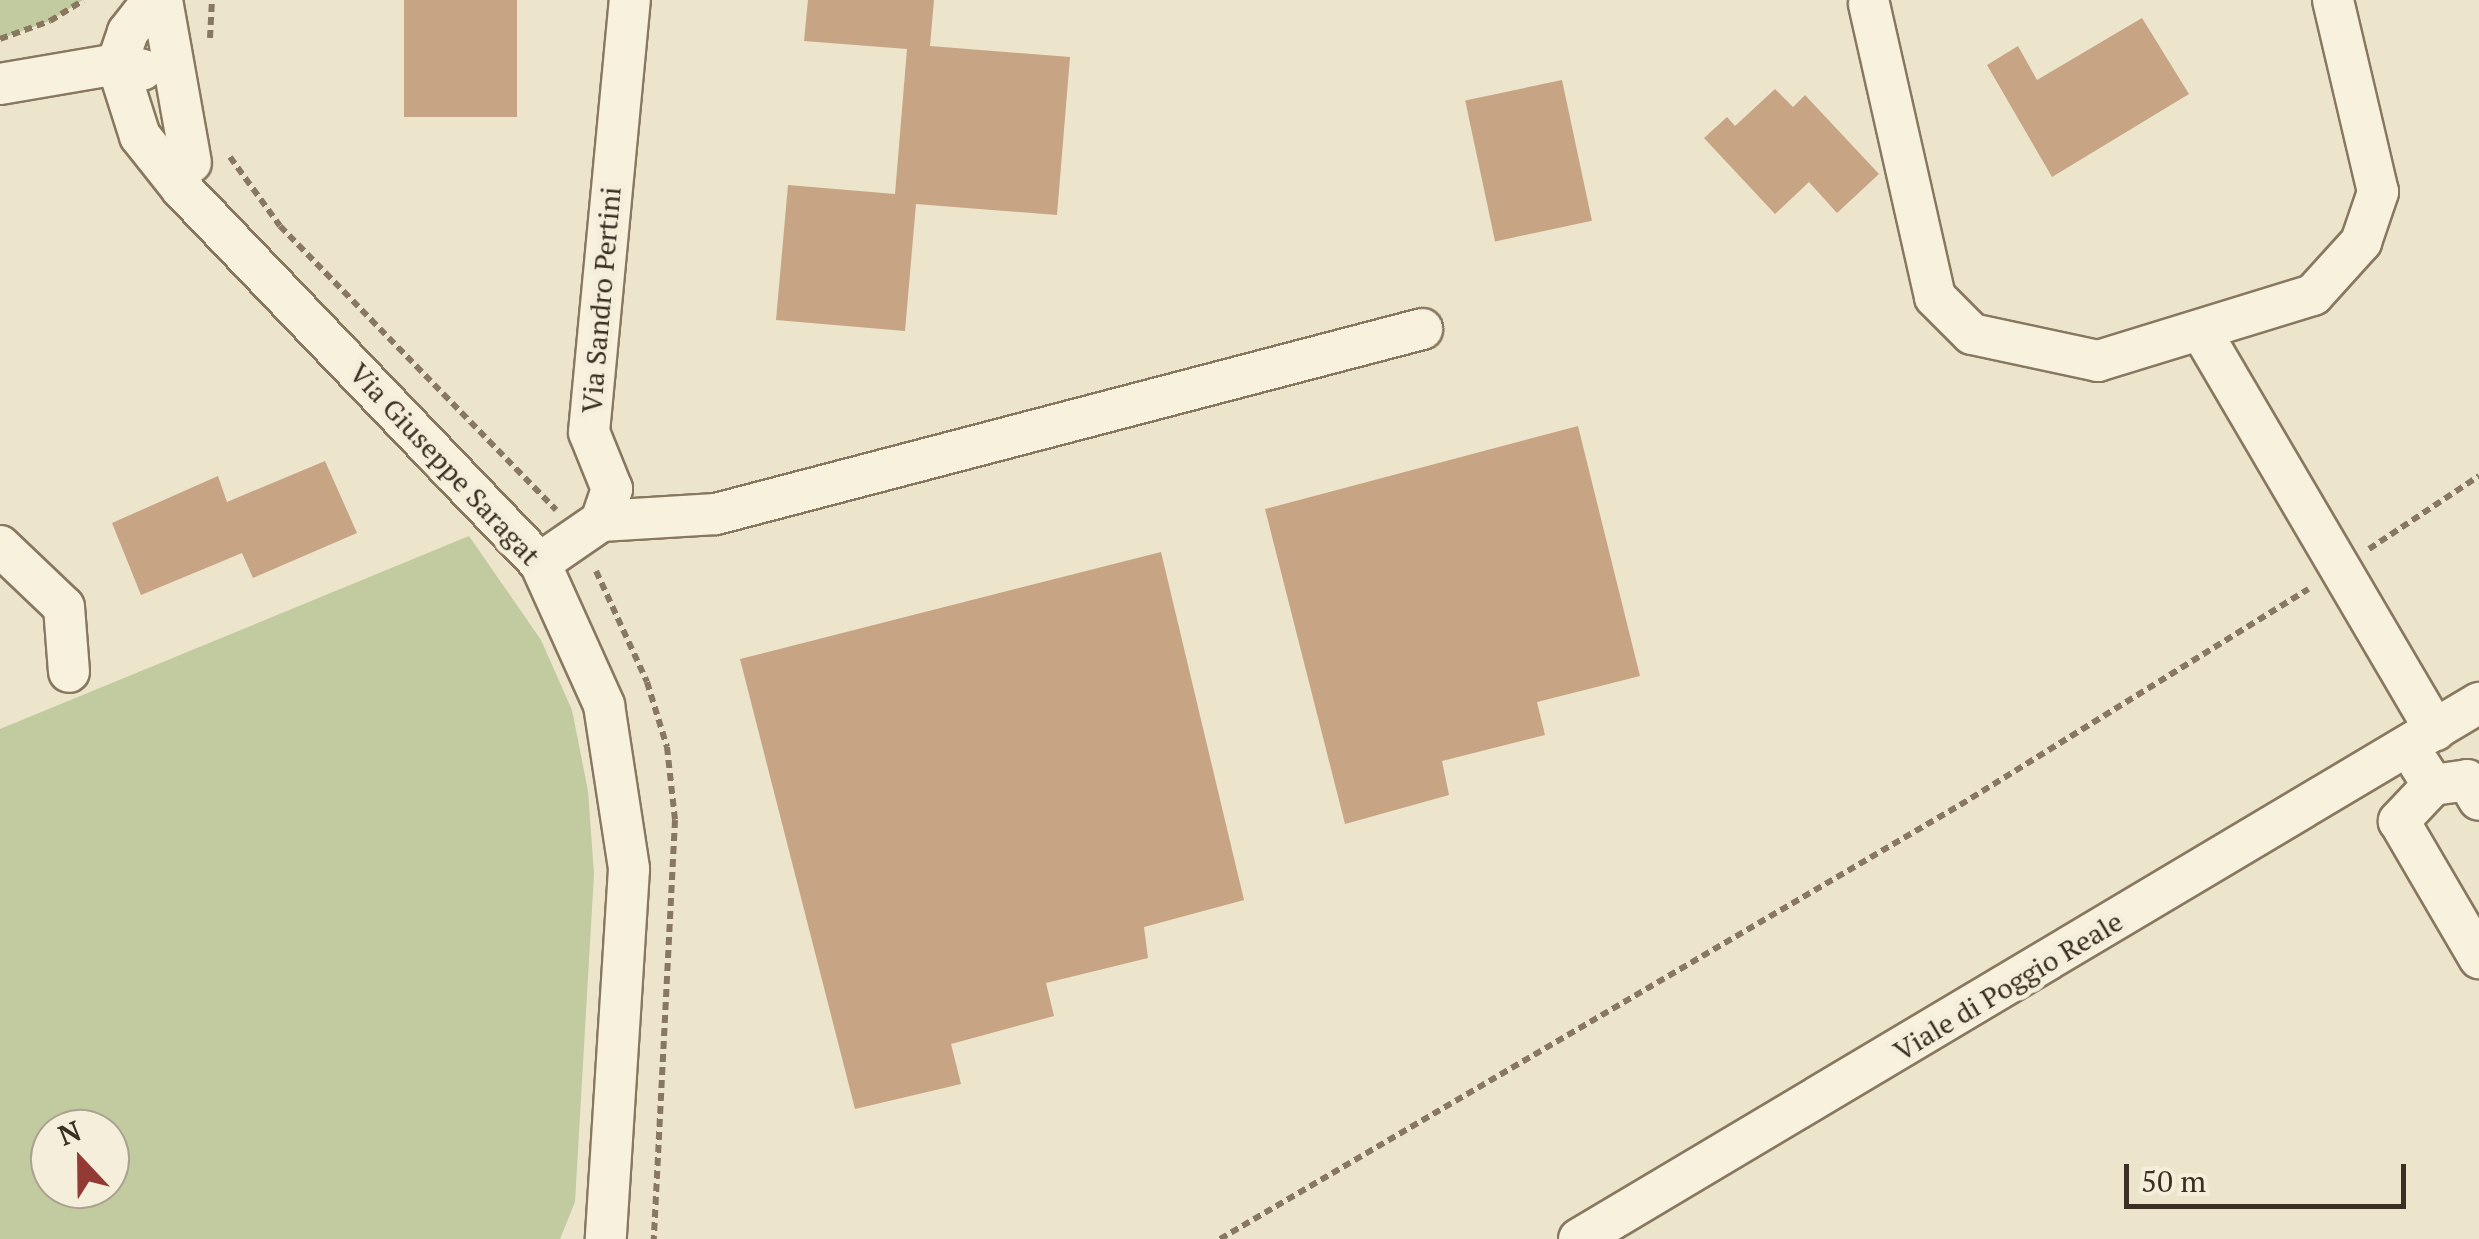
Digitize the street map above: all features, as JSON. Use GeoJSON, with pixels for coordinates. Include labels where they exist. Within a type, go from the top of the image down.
{"type":"FeatureCollection","features":[{"type":"Feature","properties":{"kind":"street"},"geometry":{"type":"LineString","coordinates":[[0,84],[117,64],[128,32],[152,0]]}},
{"type":"Feature","properties":{"kind":"street","name":"Via Giuseppe Saragat"},"geometry":{"type":"LineString","coordinates":[[162,0],[191,162],[205,210]]}},
{"type":"Feature","properties":{"kind":"street","name":"Via Sandro Pertini"},"geometry":{"type":"LineString","coordinates":[[601,522],[612,489],[589,432],[630,0]]}},
{"type":"Feature","properties":{"kind":"street"},"geometry":{"type":"LineString","coordinates":[[1869,4],[1935,297],[1972,334],[2098,360],[2314,295],[2361,242],[2378,192],[2333,0]]}},
{"type":"Feature","properties":{"kind":"street","name":"Via Giuseppe Saragat"},"geometry":{"type":"LineString","coordinates":[[191,162],[157,124],[141,69],[117,64],[140,136],[205,210],[540,562],[604,705],[627,822],[628,920],[606,1239]]}},
{"type":"Feature","properties":{"kind":"street"},"geometry":{"type":"LineString","coordinates":[[540,562],[601,522],[716,514],[1422,329]]}},
{"type":"Feature","properties":{"kind":"street"},"geometry":{"type":"LineString","coordinates":[[2201,331],[2340,568],[2422,739],[2433,784]]}},
{"type":"Feature","properties":{"kind":"street"},"geometry":{"type":"LineString","coordinates":[[0,546],[64,607],[69,672]]}},
{"type":"Feature","properties":{"kind":"street","name":"Viale di Poggio Reale"},"geometry":{"type":"LineString","coordinates":[[1579,1239],[2479,703]]}},
{"type":"Feature","properties":{"kind":"street"},"geometry":{"type":"LineString","coordinates":[[2479,800],[2467,780],[2433,784],[2399,821],[2479,958]]}},
{"type":"Feature","properties":{"kind":"path"},"geometry":{"type":"LineString","coordinates":[[0,39],[84,0]]}},
{"type":"Feature","properties":{"kind":"path"},"geometry":{"type":"LineString","coordinates":[[1220,1239],[2041,756],[2479,476]]}},
{"type":"Feature","properties":{"kind":"green space"},"geometry":{"type":"Polygon","coordinates":[[[0,0],[83,0],[50,21],[0,39],[0,0]]]}},
{"type":"Feature","properties":{"kind":"green space"},"geometry":{"type":"Polygon","coordinates":[[[469,536],[541,640],[572,710],[588,791],[594,874],[575,1202],[560,1239],[0,1239],[0,729],[469,536]]]}},
{"type":"Feature","properties":{"kind":"building"},"geometry":{"type":"Polygon","coordinates":[[[404,0],[517,0],[517,117],[404,117],[404,0]]]}},
{"type":"Feature","properties":{"kind":"building"},"geometry":{"type":"Polygon","coordinates":[[[808,0],[934,0],[930,46],[1070,57],[1057,215],[916,204],[905,331],[776,320],[788,185],[895,194],[907,49],[804,41],[808,0]]]}},
{"type":"Feature","properties":{"kind":"building"},"geometry":{"type":"Polygon","coordinates":[[[2142,18],[2189,94],[2052,177],[1987,65],[2018,46],[2037,80],[2142,18]]]}},
{"type":"Feature","properties":{"kind":"building"},"geometry":{"type":"Polygon","coordinates":[[[1562,80],[1592,221],[1495,241],[1465,101],[1562,80]]]}},
{"type":"Feature","properties":{"kind":"building"},"geometry":{"type":"Polygon","coordinates":[[[1775,89],[1793,107],[1805,95],[1879,174],[1837,213],[1809,182],[1775,214],[1704,138],[1727,117],[1735,126],[1775,89]]]}},
{"type":"Feature","properties":{"kind":"building"},"geometry":{"type":"Polygon","coordinates":[[[1578,426],[1640,676],[1537,702],[1545,735],[1442,761],[1449,795],[1345,824],[1265,509],[1578,426]]]}},
{"type":"Feature","properties":{"kind":"building"},"geometry":{"type":"Polygon","coordinates":[[[325,461],[357,533],[253,578],[242,553],[141,595],[112,523],[218,476],[227,502],[325,461]]]}},
{"type":"Feature","properties":{"kind":"building"},"geometry":{"type":"Polygon","coordinates":[[[1161,552],[1244,900],[1144,927],[1148,958],[1046,983],[1054,1016],[951,1044],[961,1084],[855,1109],[740,659],[1161,552]]]}}]}
